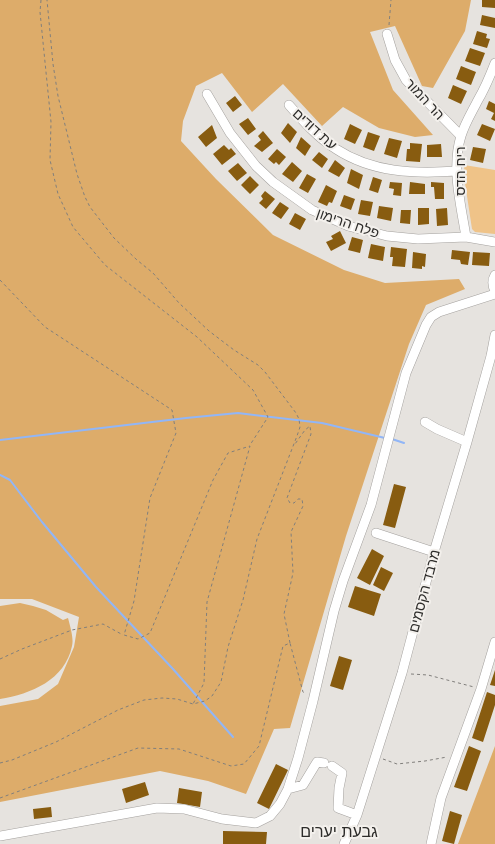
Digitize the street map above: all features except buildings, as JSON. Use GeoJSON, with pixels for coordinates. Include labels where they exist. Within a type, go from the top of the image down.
{"type":"FeatureCollection","features":[{"type":"Feature","properties":{"kind":"street","name":"הר המור"},"geometry":{"type":"LineString","coordinates":[[387,34],[395,60],[406,80],[461,136]]}},
{"type":"Feature","properties":{"kind":"street","name":"ריח הדס"},"geometry":{"type":"LineString","coordinates":[[466,237],[460,201],[457,156],[461,136],[495,63]]}},
{"type":"Feature","properties":{"kind":"street","name":"פלח הרימון"},"geometry":{"type":"LineString","coordinates":[[207,94],[230,133],[256,166],[273,182],[312,210],[348,226],[387,236],[418,239],[466,237],[495,242]]}},
{"type":"Feature","properties":{"kind":"street","name":"עת דודים"},"geometry":{"type":"LineString","coordinates":[[289,105],[308,126],[335,149],[366,163],[385,169],[402,172],[457,171]]}},
{"type":"Feature","properties":{"kind":"street"},"geometry":{"type":"LineString","coordinates":[[495,275],[493,280],[495,291]]}},
{"type":"Feature","properties":{"kind":"street"},"geometry":{"type":"LineString","coordinates":[[0,836],[157,808],[184,809],[222,819],[256,823],[270,816],[280,804],[288,789],[313,701],[338,596],[371,505],[406,373],[426,325],[431,317],[439,312],[495,294]]}},
{"type":"Feature","properties":{"kind":"street","name":"מרבד הקסמים"},"geometry":{"type":"LineString","coordinates":[[344,844],[357,816],[402,673],[434,552],[468,442],[491,356],[495,335]]}},
{"type":"Feature","properties":{"kind":"street"},"geometry":{"type":"LineString","coordinates":[[425,422],[437,429],[468,442]]}},
{"type":"Feature","properties":{"kind":"street"},"geometry":{"type":"LineString","coordinates":[[376,533],[434,552]]}},
{"type":"Feature","properties":{"kind":"street"},"geometry":{"type":"LineString","coordinates":[[431,844],[441,798],[481,689],[495,642]]}},
{"type":"Feature","properties":{"kind":"street"},"geometry":{"type":"LineString","coordinates":[[288,789],[303,785],[317,762],[328,765],[342,773],[339,788],[338,808],[357,816]]}},
{"type":"Feature","properties":{"kind":"path"},"geometry":{"type":"LineString","coordinates":[[40,0],[51,122],[50,160],[58,194],[73,227],[105,265],[197,337],[253,390],[268,417],[250,446],[207,602],[204,683],[193,704]]}},
{"type":"Feature","properties":{"kind":"path"},"geometry":{"type":"LineString","coordinates":[[0,763],[12,760],[56,742],[118,710],[144,700],[162,698],[177,699],[193,704],[205,701],[212,696],[221,682],[228,647],[243,600],[257,539],[300,427],[299,419],[296,413],[265,372],[258,365],[228,346],[179,303],[153,273],[114,238],[90,207],[77,174],[58,96],[53,64],[48,0]]}},
{"type":"Feature","properties":{"kind":"path"},"geometry":{"type":"LineString","coordinates":[[387,34],[391,0]]}},
{"type":"Feature","properties":{"kind":"path"},"geometry":{"type":"LineString","coordinates":[[0,280],[45,327],[172,410],[176,433],[150,498],[134,601],[124,635]]}},
{"type":"Feature","properties":{"kind":"path"},"geometry":{"type":"LineString","coordinates":[[294,445],[305,430],[310,426],[311,434],[287,498],[290,503],[294,503],[298,499],[302,499],[303,506],[291,532],[293,573],[284,614],[303,692],[313,701]]}},
{"type":"Feature","properties":{"kind":"path"},"geometry":{"type":"LineString","coordinates":[[0,659],[72,630],[103,624],[124,635],[138,639],[150,633],[213,480],[228,453],[250,446]]}},
{"type":"Feature","properties":{"kind":"path"},"geometry":{"type":"LineString","coordinates":[[0,798],[138,748],[179,749],[231,766],[244,764],[259,746],[283,646],[290,643]]}},
{"type":"Feature","properties":{"kind":"path"},"geometry":{"type":"LineString","coordinates":[[402,673],[428,675],[481,689]]}},
{"type":"Feature","properties":{"kind":"path"},"geometry":{"type":"LineString","coordinates":[[375,756],[397,764],[456,756]]}},
{"type":"Feature","properties":{"kind":"shaded area"},"geometry":{"type":"Polygon","coordinates":[[[0,0],[471,0],[465,31],[433,88],[422,86],[395,26],[370,32],[393,90],[433,135],[415,137],[379,128],[343,107],[322,126],[283,84],[252,112],[222,73],[196,86],[183,121],[181,141],[216,179],[273,235],[344,270],[385,283],[459,279],[465,289],[426,305],[409,344],[346,536],[290,728],[274,729],[246,794],[208,781],[160,771],[0,802],[0,706],[38,699],[58,684],[74,647],[79,617],[32,599],[0,599],[0,0]]]}},
{"type":"Feature","properties":{"kind":"shaded area"},"geometry":{"type":"Polygon","coordinates":[[[464,165],[495,170],[495,234],[475,232],[472,229],[465,183],[464,165]]]}},
{"type":"Feature","properties":{"kind":"shaded area"},"geometry":{"type":"Polygon","coordinates":[[[20,603],[46,610],[63,620],[68,618],[72,636],[72,646],[68,658],[62,668],[45,683],[35,689],[12,697],[0,699],[0,606],[20,603]]]}},
{"type":"Feature","properties":{"kind":"shaded area"},"geometry":{"type":"Polygon","coordinates":[[[495,746],[495,844],[458,844],[495,746]]]}},
{"type":"Feature","properties":{"kind":"waterway"},"geometry":{"type":"LineString","coordinates":[[0,440],[238,413],[322,423],[385,438]]}},
{"type":"Feature","properties":{"kind":"waterway"},"geometry":{"type":"LineString","coordinates":[[392,439],[404,443]]}},
{"type":"Feature","properties":{"kind":"waterway"},"geometry":{"type":"LineString","coordinates":[[0,475],[10,480],[42,522],[96,587],[173,669],[233,737]]}},
{"type":"Feature","properties":{"kind":"district","name":"גבעת יערים"},"geometry":{"type":"Point","coordinates":[339,831]}}]}
